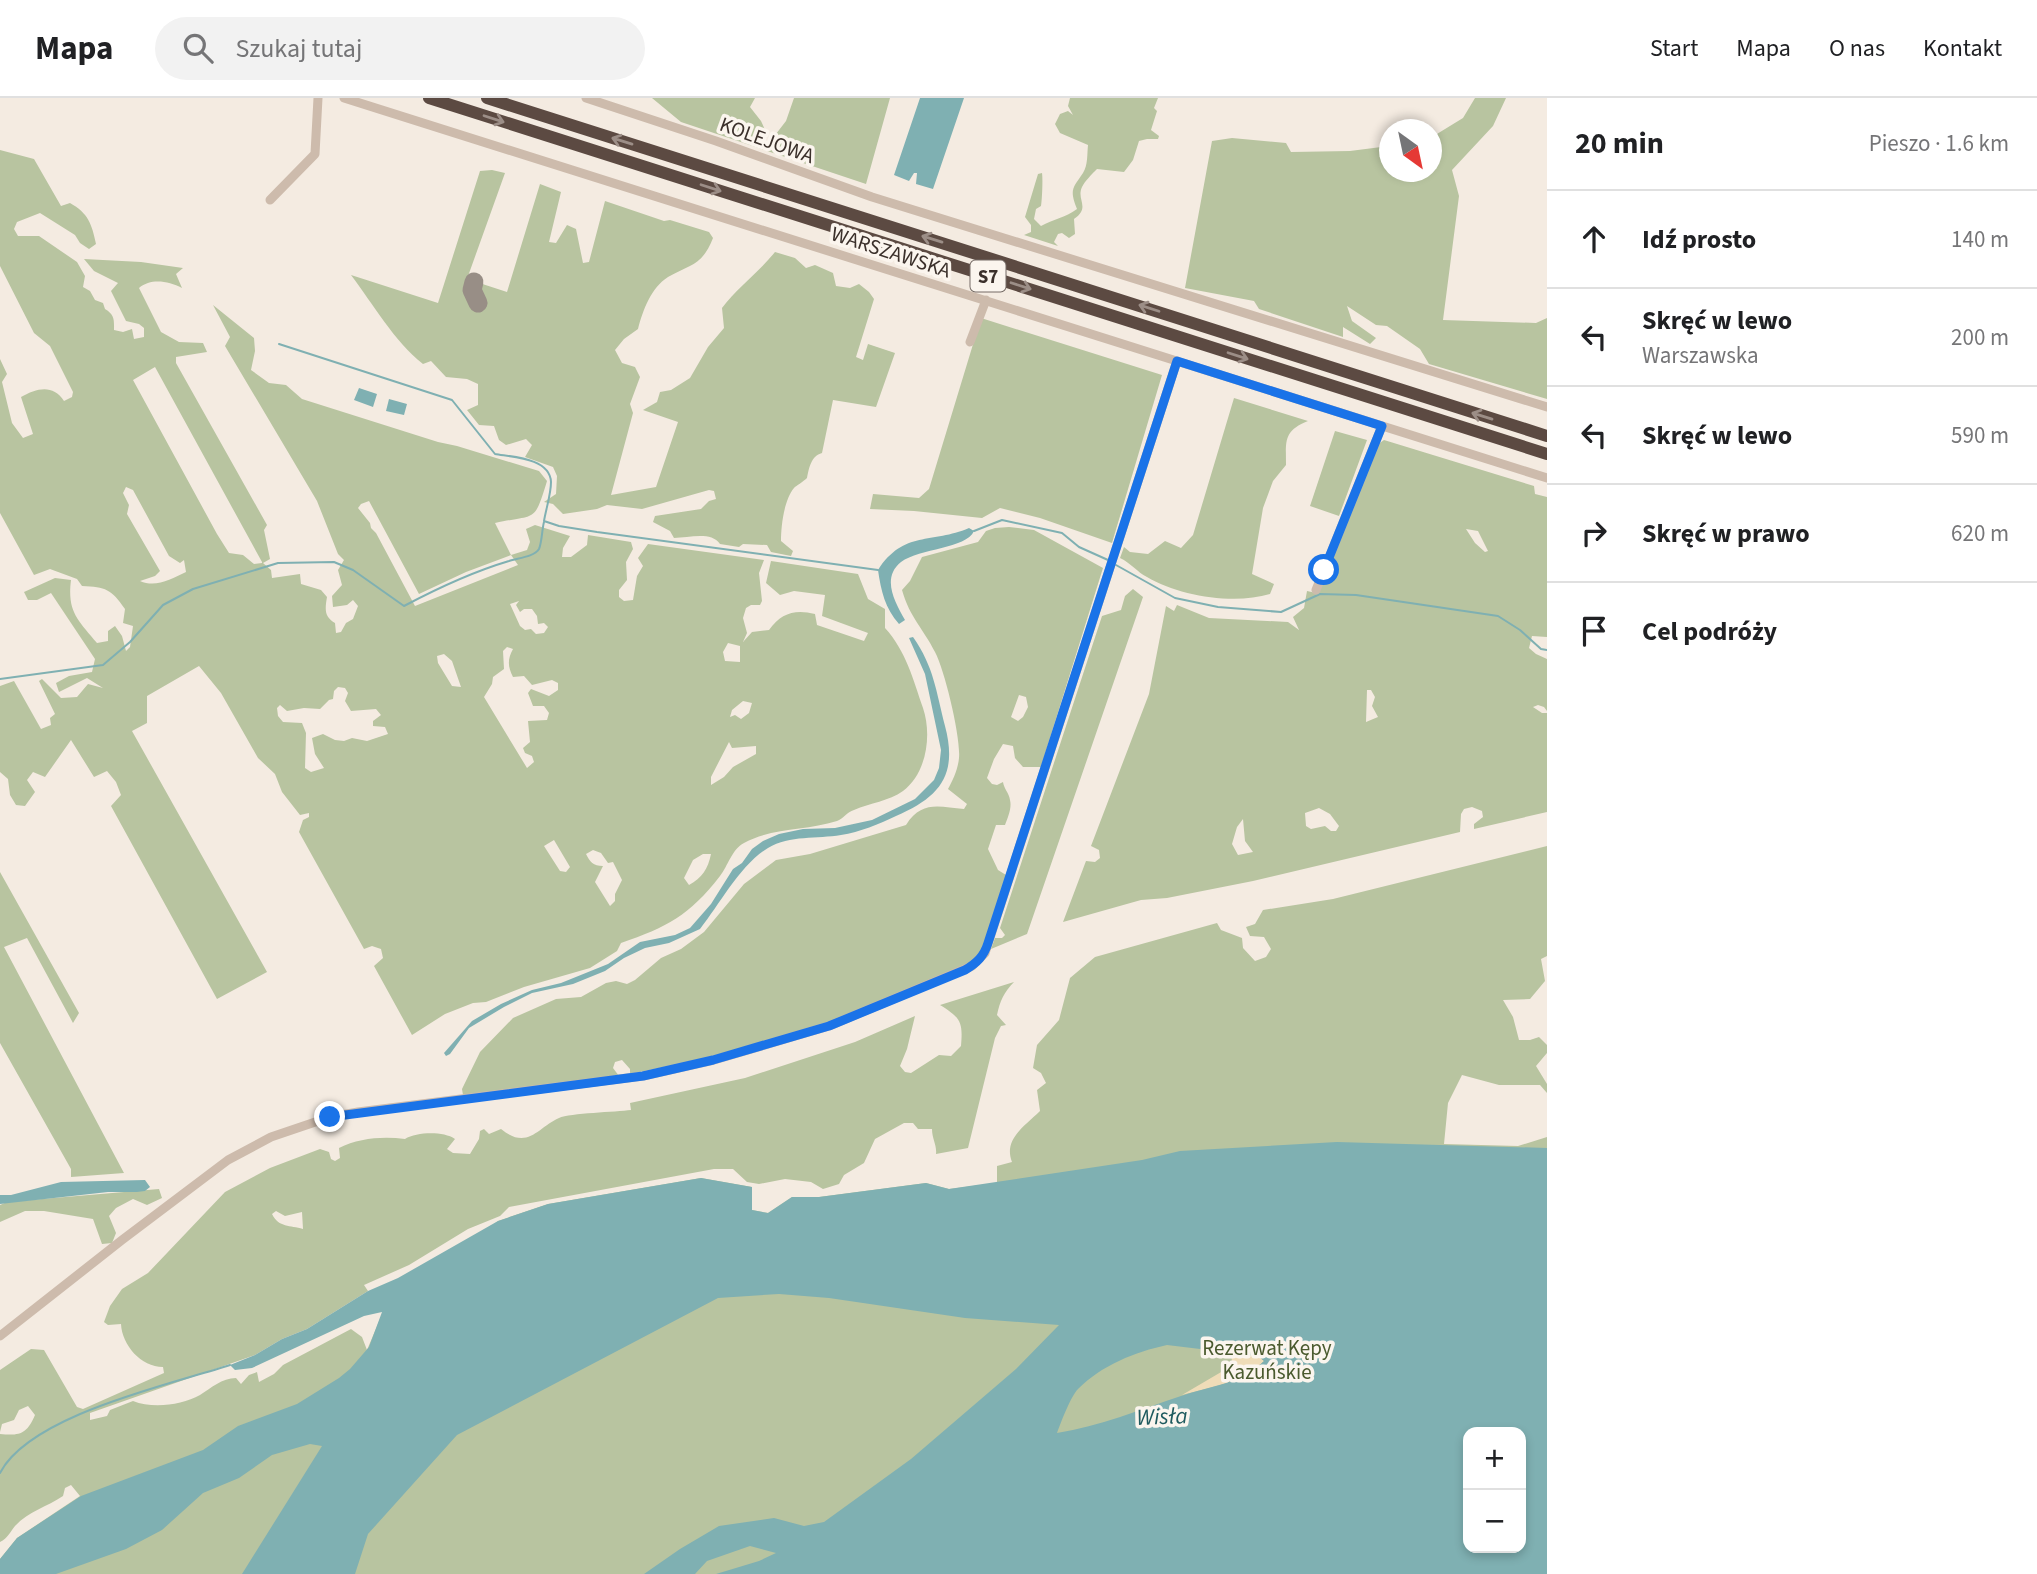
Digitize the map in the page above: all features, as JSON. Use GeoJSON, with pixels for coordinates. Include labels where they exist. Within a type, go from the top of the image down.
{"type":"FeatureCollection","features":[{"type":"Feature","properties":{"kind":"highway","name":"S7"},"geometry":{"type":"LineString","coordinates":[[429,98],[1547,454]]}},
{"type":"Feature","properties":{"kind":"highway","name":"S7"},"geometry":{"type":"LineString","coordinates":[[487,98],[1547,436]]}},
{"type":"Feature","properties":{"kind":"street"},"geometry":{"type":"LineString","coordinates":[[270,200],[315,154],[318,98]]}},
{"type":"Feature","properties":{"kind":"street","name":"WARSZAWSKA"},"geometry":{"type":"LineString","coordinates":[[344,98],[1547,478]]}},
{"type":"Feature","properties":{"kind":"street","name":"KOLEJOWA"},"geometry":{"type":"LineString","coordinates":[[586,98],[935,216],[1547,407]]}},
{"type":"Feature","properties":{"kind":"street"},"geometry":{"type":"LineString","coordinates":[[970,342],[986,300]]}},
{"type":"Feature","properties":{"kind":"street"},"geometry":{"type":"LineString","coordinates":[[0,1336],[207,1174],[271,1137],[330,1117],[358,1112],[643,1076],[713,1060],[829,1026],[972,966],[985,953],[1177,361]]}},
{"type":"Feature","properties":{"kind":"street"},"geometry":{"type":"LineString","coordinates":[[1316,590],[1382,426]]}},
{"type":"Feature","properties":{"kind":"green space"},"geometry":{"type":"Polygon","coordinates":[[[652,98],[755,98],[750,107],[766,132],[757,138],[769,143],[786,121],[794,98],[890,98],[866,184],[681,122],[652,98]]]}},
{"type":"Feature","properties":{"kind":"green space"},"geometry":{"type":"Polygon","coordinates":[[[1070,98],[1158,98],[1151,130],[1159,136],[1158,139],[1139,141],[1133,160],[1124,172],[1097,169],[1091,175],[1081,192],[1082,211],[1074,219],[1075,234],[1069,238],[1062,233],[1058,234],[1054,242],[1058,246],[1024,235],[1031,232],[1031,225],[1025,217],[1038,174],[1042,173],[1041,206],[1036,209],[1034,219],[1041,226],[1077,209],[1073,189],[1086,167],[1088,145],[1060,133],[1055,124],[1060,114],[1068,111],[1073,115],[1068,106],[1070,98]]]}},
{"type":"Feature","properties":{"kind":"green space"},"geometry":{"type":"Polygon","coordinates":[[[1475,98],[1506,98],[1493,126],[1452,170],[1459,196],[1443,320],[1536,323],[1547,318],[1547,399],[1429,364],[1420,349],[1387,326],[1376,325],[1347,306],[1352,321],[1376,338],[1370,344],[1343,327],[1343,337],[1259,309],[1254,301],[1185,288],[1212,141],[1232,138],[1286,143],[1291,152],[1350,151],[1379,147],[1379,182],[1442,182],[1442,131],[1463,118],[1475,98]]]}},
{"type":"Feature","properties":{"kind":"green space"},"geometry":{"type":"Polygon","coordinates":[[[0,150],[34,159],[61,206],[70,203],[88,220],[96,244],[89,249],[80,243],[75,235],[40,213],[17,222],[14,229],[18,236],[39,236],[77,262],[85,276],[83,287],[90,291],[95,300],[103,303],[112,316],[114,330],[123,332],[132,329],[134,339],[144,337],[144,328],[126,321],[111,291],[118,283],[94,271],[84,259],[141,262],[183,268],[176,274],[182,288],[160,282],[139,288],[161,332],[179,342],[203,343],[207,352],[176,357],[176,363],[267,525],[264,530],[270,559],[263,563],[271,570],[272,578],[300,574],[301,584],[321,590],[327,597],[326,612],[335,623],[336,633],[341,632],[346,623],[353,619],[358,606],[353,600],[347,605],[333,607],[332,596],[342,585],[338,570],[344,560],[338,554],[317,501],[225,346],[230,337],[213,305],[254,338],[255,351],[251,370],[269,383],[286,385],[302,399],[539,471],[547,481],[536,511],[526,517],[495,523],[511,555],[527,550],[530,542],[526,529],[535,525],[570,536],[563,548],[562,557],[571,557],[587,545],[588,535],[631,542],[633,549],[626,562],[627,580],[619,590],[619,597],[624,601],[633,600],[637,576],[643,566],[638,558],[648,544],[764,560],[759,573],[762,601],[760,605],[746,608],[743,618],[747,633],[743,642],[752,632],[769,630],[784,616],[801,612],[815,614],[817,625],[864,641],[868,633],[822,616],[825,595],[794,591],[780,595],[766,583],[771,561],[858,574],[868,599],[885,609],[885,628],[904,656],[926,718],[927,741],[918,774],[898,794],[852,811],[837,821],[766,834],[744,843],[736,849],[709,890],[687,911],[652,931],[621,943],[617,951],[590,968],[524,987],[486,1002],[473,1003],[445,1014],[412,1035],[374,966],[383,958],[381,949],[372,946],[364,949],[299,832],[309,813],[300,815],[282,792],[275,774],[258,758],[221,693],[199,666],[147,696],[147,723],[132,731],[267,972],[217,999],[111,806],[121,795],[116,782],[107,771],[94,777],[71,740],[45,777],[33,772],[27,780],[35,792],[25,806],[16,805],[10,795],[8,779],[0,772],[0,686],[14,681],[41,729],[51,725],[50,718],[55,714],[39,681],[42,679],[61,698],[77,697],[88,684],[103,688],[87,678],[59,692],[56,683],[69,676],[92,672],[95,659],[51,593],[37,600],[28,600],[24,592],[55,578],[71,580],[72,608],[97,643],[108,641],[108,631],[115,626],[122,636],[126,651],[130,647],[133,626],[123,623],[125,609],[107,590],[82,586],[77,579],[50,569],[34,575],[0,513],[0,359],[7,374],[2,382],[12,423],[23,438],[33,434],[21,397],[44,389],[55,392],[64,401],[72,397],[73,392],[50,346],[34,333],[0,266],[0,150]],[[155,367],[133,380],[229,553],[243,555],[254,564],[262,563],[155,367]],[[126,487],[123,493],[129,505],[127,514],[160,571],[155,576],[140,581],[158,583],[186,572],[184,560],[180,563],[169,556],[133,490],[126,487]],[[369,501],[358,508],[376,533],[415,606],[518,565],[511,555],[419,594],[369,501]],[[519,601],[510,604],[520,626],[525,630],[531,629],[536,634],[544,633],[548,627],[544,623],[538,624],[532,609],[520,612],[516,605],[519,601]],[[728,643],[723,652],[725,661],[740,662],[740,646],[728,643]],[[507,647],[503,651],[504,669],[493,677],[484,697],[527,768],[534,762],[532,756],[525,753],[523,748],[530,742],[528,721],[547,720],[549,713],[544,706],[533,706],[528,693],[531,689],[549,696],[558,690],[558,683],[552,680],[532,685],[524,676],[513,677],[509,663],[513,649],[507,647]],[[444,654],[437,656],[438,663],[452,686],[461,687],[452,661],[444,654]],[[338,687],[334,691],[333,699],[320,709],[287,711],[280,705],[277,708],[278,716],[283,722],[302,723],[306,733],[305,768],[311,772],[324,768],[315,754],[312,738],[323,734],[335,740],[352,738],[367,741],[388,734],[385,727],[373,726],[373,721],[381,715],[376,709],[351,711],[345,701],[348,693],[345,688],[338,687]],[[743,701],[732,710],[730,717],[735,715],[741,719],[749,713],[752,703],[743,701]],[[729,742],[711,777],[711,785],[733,767],[756,754],[756,746],[732,748],[729,742]],[[554,840],[544,846],[560,871],[566,872],[570,867],[554,840]],[[593,850],[586,854],[594,864],[603,866],[595,882],[610,906],[615,901],[615,894],[622,880],[613,862],[608,863],[601,853],[593,850]],[[703,854],[693,860],[684,878],[689,885],[704,873],[711,854],[703,854]]]}},
{"type":"Feature","properties":{"kind":"green space"},"geometry":{"type":"Polygon","coordinates":[[[480,171],[505,173],[467,279],[507,292],[540,184],[561,192],[549,242],[556,243],[567,225],[576,229],[583,263],[589,262],[605,201],[664,221],[670,220],[709,232],[713,238],[700,259],[668,277],[657,287],[645,307],[638,329],[615,350],[622,363],[635,367],[640,377],[630,404],[633,413],[611,495],[656,487],[678,422],[643,410],[657,402],[660,392],[671,390],[690,378],[708,347],[724,328],[722,308],[775,252],[795,258],[806,268],[815,265],[833,273],[836,286],[850,288],[859,284],[869,292],[874,299],[856,357],[863,360],[868,344],[895,353],[876,407],[833,400],[822,453],[813,460],[807,478],[794,488],[785,506],[781,541],[793,551],[791,556],[771,552],[767,545],[743,544],[739,547],[720,544],[705,536],[674,538],[670,531],[653,522],[655,516],[701,509],[709,501],[716,499],[714,491],[709,490],[642,509],[607,505],[563,514],[553,504],[544,502],[556,494],[557,476],[553,467],[525,457],[532,445],[526,439],[506,445],[499,440],[494,426],[479,425],[467,410],[478,405],[478,384],[467,379],[446,377],[431,361],[423,364],[393,333],[351,275],[438,303],[480,171]]]}},
{"type":"Feature","properties":{"kind":"green space"},"geometry":{"type":"Polygon","coordinates":[[[981,318],[1162,375],[1112,543],[1040,518],[1000,508],[982,518],[870,509],[873,494],[919,498],[929,489],[981,318]]]}},
{"type":"Feature","properties":{"kind":"green space"},"geometry":{"type":"Polygon","coordinates":[[[1234,398],[1308,421],[1290,433],[1286,443],[1286,465],[1273,481],[1263,508],[1252,574],[1274,584],[1270,594],[1240,599],[1190,594],[1160,584],[1120,558],[1124,547],[1130,552],[1148,554],[1165,541],[1181,548],[1193,535],[1234,398]]]}},
{"type":"Feature","properties":{"kind":"green space"},"geometry":{"type":"Polygon","coordinates":[[[1335,431],[1367,440],[1339,516],[1310,506],[1335,431]]]}},
{"type":"Feature","properties":{"kind":"green space"},"geometry":{"type":"Polygon","coordinates":[[[1384,440],[1534,486],[1535,494],[1547,497],[1547,637],[1532,636],[1529,648],[1547,659],[1547,711],[1538,705],[1533,707],[1547,713],[1547,812],[1474,829],[1474,824],[1483,817],[1482,811],[1472,807],[1464,809],[1461,814],[1460,832],[1253,881],[1167,898],[1141,900],[1063,922],[1086,861],[1095,862],[1100,858],[1099,850],[1091,846],[1149,694],[1166,606],[1174,611],[1177,605],[1209,618],[1288,622],[1299,630],[1293,617],[1304,608],[1307,591],[1316,593],[1377,445],[1384,440]],[[1466,529],[1485,552],[1488,551],[1478,531],[1466,529]],[[1367,690],[1366,722],[1378,717],[1372,706],[1375,697],[1371,690],[1367,690]],[[1319,808],[1305,813],[1306,826],[1311,829],[1325,826],[1336,831],[1339,826],[1330,814],[1319,808]],[[1243,819],[1237,827],[1232,844],[1238,855],[1253,852],[1245,841],[1243,819]]]}},
{"type":"Feature","properties":{"kind":"green space"},"geometry":{"type":"Polygon","coordinates":[[[995,528],[1034,530],[1103,568],[1041,767],[1023,767],[1015,758],[1013,746],[1003,744],[987,778],[992,784],[1003,782],[1010,806],[1005,825],[996,825],[988,849],[998,870],[1006,875],[981,953],[967,965],[877,1003],[810,1029],[767,1042],[630,1074],[630,1069],[622,1060],[615,1062],[613,1068],[619,1076],[463,1095],[462,1089],[480,1052],[513,1018],[556,999],[581,997],[606,983],[616,981],[627,984],[635,980],[661,958],[681,949],[704,932],[744,884],[776,860],[810,854],[906,825],[925,808],[964,809],[967,804],[948,789],[958,766],[959,748],[948,689],[935,652],[913,616],[902,590],[910,581],[922,557],[978,542],[986,531],[995,528]],[[1019,695],[1011,717],[1018,721],[1028,707],[1026,697],[1019,695]]]}},
{"type":"Feature","properties":{"kind":"green space"},"geometry":{"type":"Polygon","coordinates":[[[1133,589],[1143,597],[1027,934],[991,949],[995,938],[1005,935],[1000,928],[1102,616],[1121,610],[1125,596],[1133,589]]]}},
{"type":"Feature","properties":{"kind":"green space","name":"Rezerwat Kępy Kazuńskie"},"geometry":{"type":"Polygon","coordinates":[[[1547,846],[1547,956],[1541,959],[1545,981],[1530,999],[1503,1000],[1513,1017],[1519,1040],[1539,1037],[1547,1045],[1547,1053],[1536,1066],[1547,1084],[1547,1093],[1540,1085],[1499,1085],[1462,1075],[1448,1103],[1444,1144],[1518,1146],[1547,1137],[1547,1574],[0,1574],[0,1559],[17,1538],[80,1496],[71,1485],[65,1488],[63,1496],[26,1517],[0,1542],[0,1434],[13,1435],[26,1430],[35,1415],[28,1406],[19,1410],[14,1420],[2,1424],[0,1432],[0,1370],[31,1349],[44,1350],[77,1407],[83,1409],[164,1373],[163,1367],[147,1363],[134,1353],[125,1340],[121,1324],[108,1325],[104,1322],[110,1306],[122,1289],[148,1273],[225,1192],[270,1168],[320,1149],[329,1152],[331,1159],[335,1161],[340,1158],[339,1148],[355,1142],[380,1138],[405,1139],[423,1134],[450,1136],[455,1139],[447,1149],[453,1153],[470,1154],[479,1139],[480,1131],[484,1129],[489,1134],[501,1129],[510,1135],[526,1138],[565,1116],[631,1110],[630,1103],[745,1078],[855,1042],[915,1016],[900,1066],[905,1072],[911,1073],[939,1055],[951,1056],[961,1046],[962,1031],[959,1021],[940,1005],[1014,982],[1005,993],[998,1010],[997,1015],[1006,1025],[1001,1026],[995,1038],[968,1148],[936,1154],[932,1129],[918,1129],[913,1123],[904,1123],[875,1139],[864,1163],[844,1175],[839,1184],[823,1189],[811,1182],[785,1179],[759,1184],[747,1182],[733,1169],[714,1169],[509,1207],[500,1216],[468,1229],[409,1265],[364,1285],[368,1291],[307,1329],[282,1339],[255,1355],[90,1413],[90,1420],[107,1416],[110,1410],[133,1401],[167,1405],[185,1401],[226,1380],[236,1378],[241,1384],[249,1375],[257,1372],[259,1382],[274,1374],[283,1365],[351,1329],[362,1337],[367,1350],[383,1312],[498,1221],[548,1204],[701,1178],[752,1187],[752,1210],[768,1213],[792,1197],[819,1197],[926,1183],[949,1189],[997,1183],[997,1166],[1012,1162],[1010,1146],[1013,1140],[1040,1111],[1037,1090],[1046,1083],[1041,1073],[1033,1068],[1037,1045],[1059,1020],[1070,978],[1095,957],[1217,923],[1221,930],[1242,938],[1243,948],[1255,961],[1266,957],[1271,949],[1264,937],[1250,936],[1246,927],[1255,924],[1263,910],[1333,899],[1547,846]],[[276,1211],[272,1214],[278,1222],[303,1229],[302,1212],[285,1216],[276,1211]]]}},
{"type":"Feature","properties":{"kind":"green space"},"geometry":{"type":"Polygon","coordinates":[[[0,872],[79,1013],[73,1023],[27,938],[4,947],[124,1173],[71,1177],[71,1169],[0,1043],[0,872]]]}},
{"type":"Feature","properties":{"kind":"green space"},"geometry":{"type":"Polygon","coordinates":[[[159,1189],[162,1198],[147,1205],[133,1199],[116,1208],[109,1216],[116,1233],[112,1243],[102,1244],[93,1219],[44,1211],[25,1211],[0,1222],[0,1205],[7,1202],[159,1189]]]}},
{"type":"Feature","properties":{"kind":"sand"},"geometry":{"type":"Polygon","coordinates":[[[1231,1354],[1258,1356],[1264,1361],[1236,1379],[1182,1395],[1228,1368],[1232,1361],[1231,1354]]]}},
{"type":"Feature","properties":{"kind":"water"},"geometry":{"type":"Polygon","coordinates":[[[920,98],[964,98],[933,189],[916,184],[917,173],[914,173],[909,181],[894,175],[920,98]]]}},
{"type":"Feature","properties":{"kind":"water"},"geometry":{"type":"Polygon","coordinates":[[[359,388],[377,394],[373,407],[354,400],[359,388]]]}},
{"type":"Feature","properties":{"kind":"water"},"geometry":{"type":"Polygon","coordinates":[[[389,399],[407,404],[404,415],[386,411],[389,399]]]}},
{"type":"Feature","properties":{"kind":"water"},"geometry":{"type":"Polygon","coordinates":[[[969,528],[974,531],[962,541],[909,557],[895,568],[892,590],[905,620],[899,624],[884,599],[878,570],[888,557],[908,543],[969,528]]]}},
{"type":"Feature","properties":{"kind":"water"},"geometry":{"type":"Polygon","coordinates":[[[913,637],[934,680],[948,743],[947,771],[942,782],[924,801],[862,830],[841,835],[794,839],[768,848],[748,864],[700,929],[669,943],[645,948],[605,971],[573,984],[532,993],[504,1007],[469,1028],[446,1056],[444,1053],[472,1021],[501,1004],[532,990],[561,983],[608,964],[640,942],[675,935],[690,928],[711,904],[733,869],[763,841],[779,834],[803,829],[835,828],[872,820],[915,799],[934,780],[939,768],[941,750],[925,674],[909,638],[913,637]]]}},
{"type":"Feature","properties":{"kind":"water","name":"Rezerwat Kępy Kazuńskie"},"geometry":{"type":"Polygon","coordinates":[[[1337,1142],[1547,1148],[1547,1574],[716,1574],[776,1553],[750,1546],[707,1561],[695,1574],[644,1574],[719,1526],[774,1518],[804,1526],[824,1522],[911,1459],[1016,1369],[1059,1325],[965,1318],[829,1298],[779,1294],[718,1298],[457,1435],[368,1534],[355,1574],[242,1574],[322,1446],[310,1444],[272,1455],[239,1478],[203,1493],[162,1530],[126,1549],[56,1574],[0,1574],[0,1559],[17,1538],[81,1496],[203,1450],[238,1426],[297,1404],[339,1378],[369,1347],[382,1312],[364,1316],[252,1368],[235,1370],[230,1365],[307,1329],[368,1291],[398,1278],[498,1221],[548,1204],[701,1178],[752,1187],[752,1210],[768,1213],[792,1197],[819,1197],[926,1183],[949,1189],[1142,1160],[1180,1151],[1337,1142]],[[1167,1345],[1143,1351],[1098,1373],[1078,1389],[1066,1409],[1057,1433],[1104,1422],[1225,1383],[1255,1369],[1264,1361],[1258,1356],[1167,1345]]]}},
{"type":"Feature","properties":{"kind":"water"},"geometry":{"type":"Polygon","coordinates":[[[145,1180],[150,1187],[145,1191],[108,1192],[0,1204],[0,1195],[11,1195],[61,1182],[145,1180]]]}},
{"type":"Feature","properties":{"kind":"waterway"},"geometry":{"type":"LineString","coordinates":[[279,344],[452,400],[495,454],[529,460],[537,463],[549,474],[551,487],[544,521],[597,532],[878,570]]}},
{"type":"Feature","properties":{"kind":"waterway"},"geometry":{"type":"LineString","coordinates":[[974,531],[1002,520],[1062,533],[1079,547],[1108,560]]}},
{"type":"Feature","properties":{"kind":"waterway"},"geometry":{"type":"LineString","coordinates":[[0,679],[103,665],[130,642],[163,605],[193,589],[278,563],[334,562],[353,570],[404,606],[468,575],[533,554],[539,549],[544,522]]}},
{"type":"Feature","properties":{"kind":"waterway"},"geometry":{"type":"LineString","coordinates":[[1116,565],[1175,598],[1218,607],[1281,612],[1320,594],[1356,595],[1498,616],[1520,630],[1541,649],[1547,650]]}},
{"type":"Feature","properties":{"kind":"waterway"},"geometry":{"type":"LineString","coordinates":[[0,1473],[16,1453],[40,1434],[70,1419],[138,1393],[230,1365]]}},
{"type":"Feature","properties":{"kind":"taxiway"},"geometry":{"type":"LineString","coordinates":[[474,282],[472,290],[478,303]]}},
{"type":"Feature","properties":{"kind":"route"},"geometry":{"type":"LineString","coordinates":[[330,1117],[643,1076],[713,1060],[829,1026],[965,970],[977,962],[985,953],[1177,361],[1382,426],[1324,570]]}},
{"type":"Feature","properties":{"kind":"water label","name":"Wisła"},"geometry":{"type":"Point","coordinates":[1162,1416]}}]}
